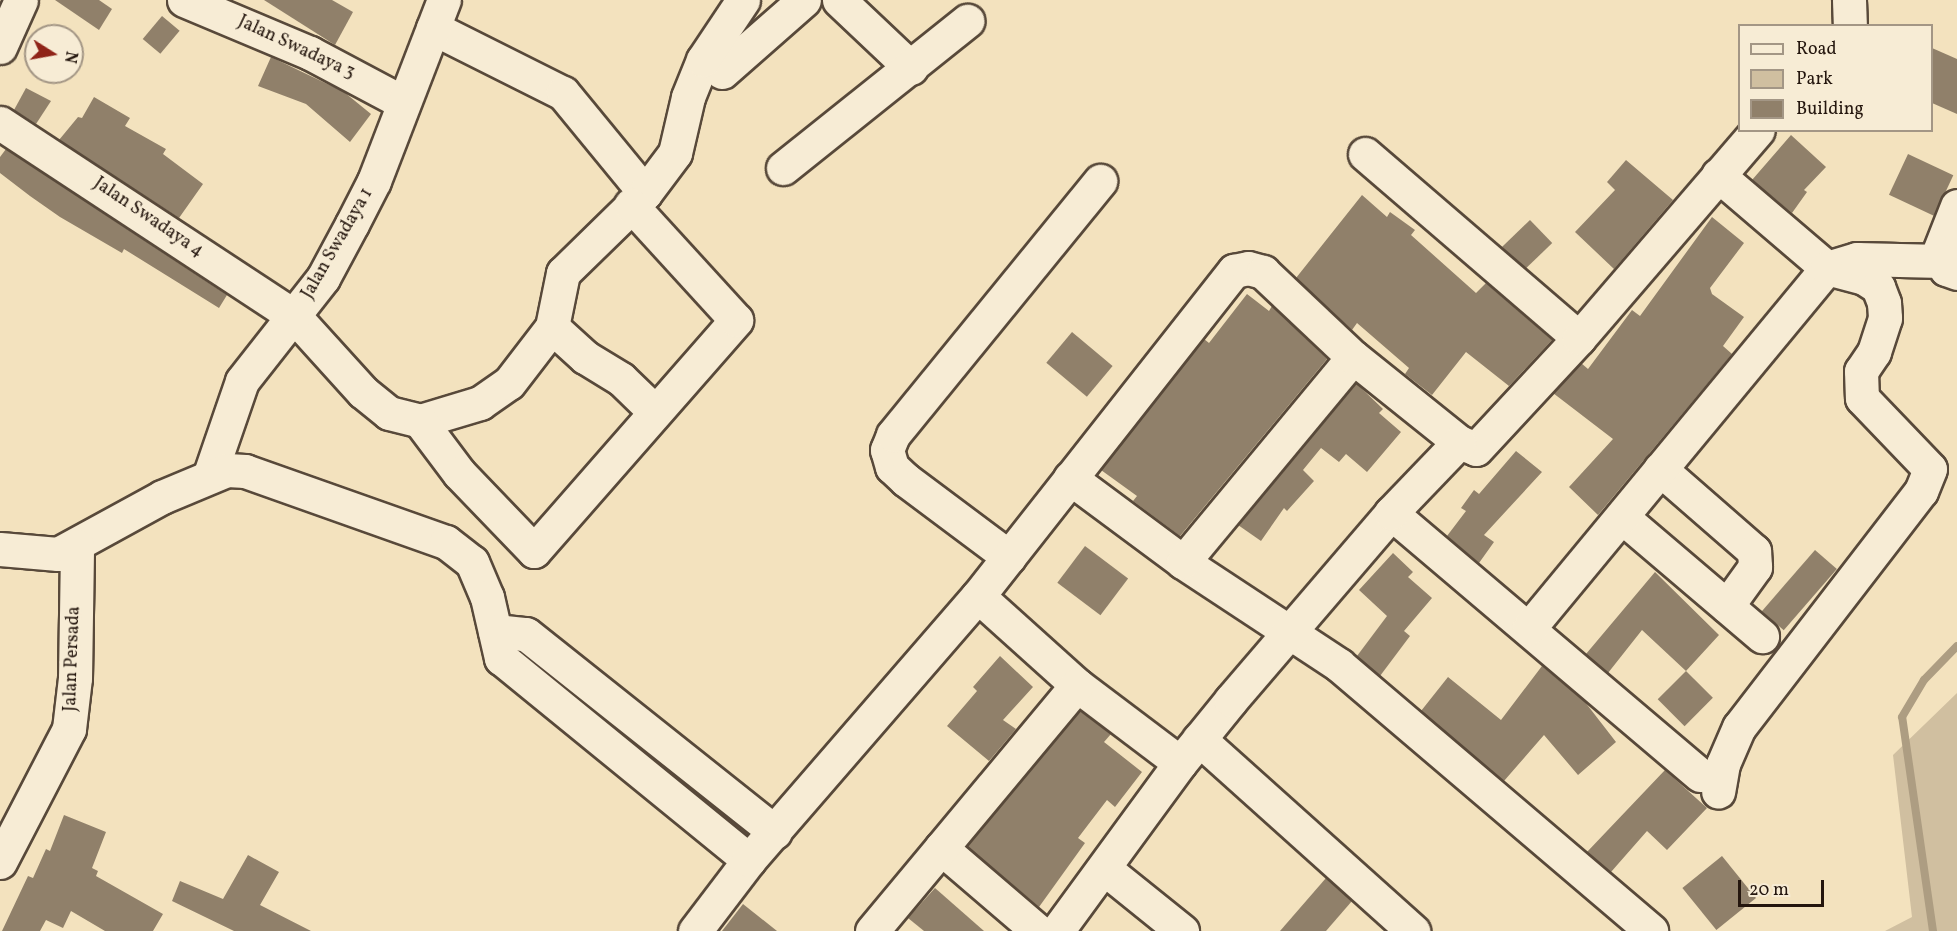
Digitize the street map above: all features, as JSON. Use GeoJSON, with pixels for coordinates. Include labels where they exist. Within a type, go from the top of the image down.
{"type":"FeatureCollection","features":[{"type":"Feature","properties":{"kind":"street"},"geometry":{"type":"LineString","coordinates":[[0,47],[21,0]]}},
{"type":"Feature","properties":{"kind":"street","name":"Jalan Swadaya 3"},"geometry":{"type":"LineString","coordinates":[[184,0],[310,53],[404,103]]}},
{"type":"Feature","properties":{"kind":"street"},"geometry":{"type":"LineString","coordinates":[[439,14],[563,93],[638,199],[736,320],[534,551],[459,473],[420,421],[480,402],[510,383],[552,327],[563,273],[638,199],[675,153],[688,97],[703,60],[743,0]]}},
{"type":"Feature","properties":{"kind":"street"},"geometry":{"type":"LineString","coordinates":[[722,72],[804,0]]}},
{"type":"Feature","properties":{"kind":"street"},"geometry":{"type":"LineString","coordinates":[[839,0],[911,68]]}},
{"type":"Feature","properties":{"kind":"street"},"geometry":{"type":"LineString","coordinates":[[1849,0],[1850,24]]}},
{"type":"Feature","properties":{"kind":"street","name":"Jalan Swadaya 1"},"geometry":{"type":"LineString","coordinates":[[210,474],[242,381],[323,278],[352,224],[439,14]]}},
{"type":"Feature","properties":{"kind":"street"},"geometry":{"type":"LineString","coordinates":[[783,168],[967,21]]}},
{"type":"Feature","properties":{"kind":"street","name":"Jalan Swadaya 4"},"geometry":{"type":"LineString","coordinates":[[0,123],[131,205],[295,316],[363,392],[389,413],[420,421]]}},
{"type":"Feature","properties":{"kind":"street"},"geometry":{"type":"LineString","coordinates":[[695,931],[748,860],[775,832],[978,596],[1234,271],[1248,268],[1263,272],[1353,357],[1459,442],[1470,448],[1481,447],[1579,338],[1756,132]]}},
{"type":"Feature","properties":{"kind":"street"},"geometry":{"type":"LineString","coordinates":[[1365,154],[1579,338]]}},
{"type":"Feature","properties":{"kind":"street"},"geometry":{"type":"LineString","coordinates":[[1391,513],[1529,628],[1709,784],[1723,764],[1739,727],[1929,476],[1926,462],[1862,398],[1862,371],[1874,352],[1885,318],[1884,303],[1878,287],[1864,278],[1827,267],[1718,175]]}},
{"type":"Feature","properties":{"kind":"street"},"geometry":{"type":"LineString","coordinates":[[1009,557],[906,480],[892,467],[887,450],[893,435],[1100,181]]}},
{"type":"Feature","properties":{"kind":"street"},"geometry":{"type":"LineString","coordinates":[[1529,628],[1827,267],[1857,259],[1949,267],[1940,242],[1957,206]]}},
{"type":"Feature","properties":{"kind":"street"},"geometry":{"type":"LineString","coordinates":[[552,327],[585,357],[621,379],[655,412]]}},
{"type":"Feature","properties":{"kind":"street"},"geometry":{"type":"LineString","coordinates":[[1183,562],[1353,357]]}},
{"type":"Feature","properties":{"kind":"street"},"geometry":{"type":"LineString","coordinates":[[1057,931],[1105,869],[1189,751],[1290,636],[1391,513],[1459,442]]}},
{"type":"Feature","properties":{"kind":"street"},"geometry":{"type":"LineString","coordinates":[[1660,470],[1754,551],[1755,567],[1727,606]]}},
{"type":"Feature","properties":{"kind":"street"},"geometry":{"type":"LineString","coordinates":[[0,549],[58,554],[210,474],[244,471],[463,551],[479,578],[501,658],[748,860]]}},
{"type":"Feature","properties":{"kind":"street"},"geometry":{"type":"LineString","coordinates":[[1070,478],[1183,562],[1290,636],[1339,665],[1651,931]]}},
{"type":"Feature","properties":{"kind":"street"},"geometry":{"type":"LineString","coordinates":[[1622,517],[1762,636]]}},
{"type":"Feature","properties":{"kind":"street","name":"Jalan Persada"},"geometry":{"type":"LineString","coordinates":[[0,862],[72,714],[77,546]]}},
{"type":"Feature","properties":{"kind":"street"},"geometry":{"type":"LineString","coordinates":[[978,596],[1077,685],[1189,751],[1413,931]]}},
{"type":"Feature","properties":{"kind":"street"},"geometry":{"type":"LineString","coordinates":[[495,631],[526,634],[775,832]]}},
{"type":"Feature","properties":{"kind":"street"},"geometry":{"type":"LineString","coordinates":[[872,931],[1077,685]]}},
{"type":"Feature","properties":{"kind":"street"},"geometry":{"type":"LineString","coordinates":[[941,848],[1038,931]]}},
{"type":"Feature","properties":{"kind":"street"},"geometry":{"type":"LineString","coordinates":[[1105,869],[1182,931]]}},
{"type":"Feature","properties":{"kind":"green space"},"geometry":{"type":"Polygon","coordinates":[[[1957,693],[1957,931],[1885,931],[1912,917],[1893,755],[1957,693]]]}},
{"type":"Feature","properties":{"kind":"building"},"geometry":{"type":"Polygon","coordinates":[[[55,0],[99,0],[112,9],[99,30],[55,0]]]}},
{"type":"Feature","properties":{"kind":"building"},"geometry":{"type":"Polygon","coordinates":[[[264,0],[332,0],[353,12],[335,45],[264,0]]]}},
{"type":"Feature","properties":{"kind":"building"},"geometry":{"type":"Polygon","coordinates":[[[162,16],[180,31],[160,54],[143,39],[162,16]]]}},
{"type":"Feature","properties":{"kind":"building"},"geometry":{"type":"Polygon","coordinates":[[[1933,48],[1957,59],[1957,114],[1933,103],[1933,48]]]}},
{"type":"Feature","properties":{"kind":"building"},"geometry":{"type":"Polygon","coordinates":[[[271,57],[344,92],[371,114],[350,142],[306,104],[258,86],[271,57]]]}},
{"type":"Feature","properties":{"kind":"building"},"geometry":{"type":"Polygon","coordinates":[[[26,88],[51,101],[36,124],[14,110],[26,88]]]}},
{"type":"Feature","properties":{"kind":"building"},"geometry":{"type":"Polygon","coordinates":[[[94,97],[130,118],[125,126],[166,149],[163,154],[203,184],[179,218],[59,140],[78,117],[82,118],[94,97]]]}},
{"type":"Feature","properties":{"kind":"building"},"geometry":{"type":"Polygon","coordinates":[[[1791,135],[1826,167],[1804,190],[1807,192],[1792,213],[1752,180],[1791,135]]]}},
{"type":"Feature","properties":{"kind":"building"},"geometry":{"type":"Polygon","coordinates":[[[6,149],[227,295],[219,308],[124,249],[122,253],[60,217],[30,196],[0,173],[0,157],[6,149]]]}},
{"type":"Feature","properties":{"kind":"building"},"geometry":{"type":"Polygon","coordinates":[[[1908,154],[1953,175],[1934,216],[1889,195],[1908,154]]]}},
{"type":"Feature","properties":{"kind":"building"},"geometry":{"type":"Polygon","coordinates":[[[1626,160],[1673,200],[1614,269],[1575,232],[1615,190],[1607,182],[1626,160]]]}},
{"type":"Feature","properties":{"kind":"building"},"geometry":{"type":"Polygon","coordinates":[[[1362,195],[1387,217],[1390,212],[1415,230],[1411,235],[1476,293],[1486,283],[1552,340],[1509,386],[1466,352],[1432,395],[1405,374],[1409,368],[1357,323],[1352,330],[1296,278],[1362,195]]]}},
{"type":"Feature","properties":{"kind":"building"},"geometry":{"type":"Polygon","coordinates":[[[1712,217],[1744,243],[1710,288],[1712,294],[1744,317],[1723,346],[1732,354],[1598,515],[1569,487],[1613,439],[1553,393],[1581,363],[1588,369],[1632,310],[1640,316],[1712,217]]]}},
{"type":"Feature","properties":{"kind":"building"},"geometry":{"type":"Polygon","coordinates":[[[1530,220],[1552,243],[1524,270],[1502,247],[1530,220]]]}},
{"type":"Feature","properties":{"kind":"building"},"geometry":{"type":"Polygon","coordinates":[[[1247,294],[1269,311],[1272,306],[1327,359],[1180,536],[1133,501],[1137,496],[1101,470],[1204,339],[1209,343],[1247,294]]]}},
{"type":"Feature","properties":{"kind":"building"},"geometry":{"type":"Polygon","coordinates":[[[1072,332],[1113,366],[1087,397],[1046,363],[1072,332]]]}},
{"type":"Feature","properties":{"kind":"building"},"geometry":{"type":"Polygon","coordinates":[[[1356,383],[1383,409],[1379,413],[1401,432],[1367,472],[1346,454],[1339,462],[1321,448],[1303,470],[1314,481],[1287,511],[1284,508],[1261,541],[1238,525],[1356,383]]]}},
{"type":"Feature","properties":{"kind":"building"},"geometry":{"type":"Polygon","coordinates":[[[1516,451],[1542,472],[1484,535],[1494,542],[1479,563],[1447,536],[1466,511],[1461,508],[1474,490],[1479,494],[1516,451]]]}},
{"type":"Feature","properties":{"kind":"building"},"geometry":{"type":"Polygon","coordinates":[[[1085,546],[1128,578],[1100,615],[1057,583],[1085,546]]]}},
{"type":"Feature","properties":{"kind":"building"},"geometry":{"type":"Polygon","coordinates":[[[1815,550],[1837,569],[1784,630],[1762,611],[1815,550]]]}},
{"type":"Feature","properties":{"kind":"building"},"geometry":{"type":"Polygon","coordinates":[[[1393,553],[1413,572],[1408,577],[1432,598],[1404,631],[1410,636],[1380,676],[1357,656],[1387,616],[1359,590],[1393,553]]]}},
{"type":"Feature","properties":{"kind":"building"},"geometry":{"type":"Polygon","coordinates":[[[1655,572],[1719,635],[1686,671],[1642,630],[1608,673],[1586,654],[1655,572]]]}},
{"type":"Feature","properties":{"kind":"building"},"geometry":{"type":"Polygon","coordinates":[[[1000,656],[1033,687],[1003,720],[1016,729],[989,761],[947,726],[977,691],[973,687],[1000,656]]]}},
{"type":"Feature","properties":{"kind":"building"},"geometry":{"type":"Polygon","coordinates":[[[1542,666],[1585,702],[1616,742],[1578,775],[1544,735],[1504,781],[1421,711],[1448,677],[1501,720],[1542,666]]]}},
{"type":"Feature","properties":{"kind":"building"},"geometry":{"type":"Polygon","coordinates":[[[1686,671],[1713,698],[1685,726],[1658,699],[1686,671]]]}},
{"type":"Feature","properties":{"kind":"building"},"geometry":{"type":"Polygon","coordinates":[[[1080,711],[1111,734],[1104,742],[1142,772],[1115,807],[1107,800],[1078,838],[1085,843],[1039,907],[967,846],[1080,711]]]}},
{"type":"Feature","properties":{"kind":"building"},"geometry":{"type":"Polygon","coordinates":[[[1665,770],[1707,808],[1667,850],[1647,831],[1611,872],[1587,852],[1665,770]]]}},
{"type":"Feature","properties":{"kind":"building"},"geometry":{"type":"Polygon","coordinates":[[[64,815],[106,832],[92,868],[98,871],[96,876],[163,914],[153,931],[105,931],[71,911],[63,928],[46,920],[40,931],[2,931],[28,876],[33,878],[46,849],[50,851],[64,815]]]}},
{"type":"Feature","properties":{"kind":"building"},"geometry":{"type":"Polygon","coordinates":[[[248,855],[279,872],[260,905],[311,931],[234,931],[172,901],[180,881],[223,899],[248,855]]]}},
{"type":"Feature","properties":{"kind":"building"},"geometry":{"type":"Polygon","coordinates":[[[1722,856],[1756,898],[1716,930],[1682,888],[1722,856]]]}},
{"type":"Feature","properties":{"kind":"building"},"geometry":{"type":"Polygon","coordinates":[[[1326,878],[1352,901],[1326,931],[1280,931],[1326,878]]]}},
{"type":"Feature","properties":{"kind":"building"},"geometry":{"type":"Polygon","coordinates":[[[935,888],[984,931],[924,931],[908,918],[935,888]]]}},
{"type":"Feature","properties":{"kind":"building"},"geometry":{"type":"Polygon","coordinates":[[[743,904],[777,931],[722,931],[743,904]]]}},
{"type":"Feature","properties":{"kind":"waterway"},"geometry":{"type":"LineString","coordinates":[[1933,931],[1902,717],[1924,680],[1957,646]]}}]}
